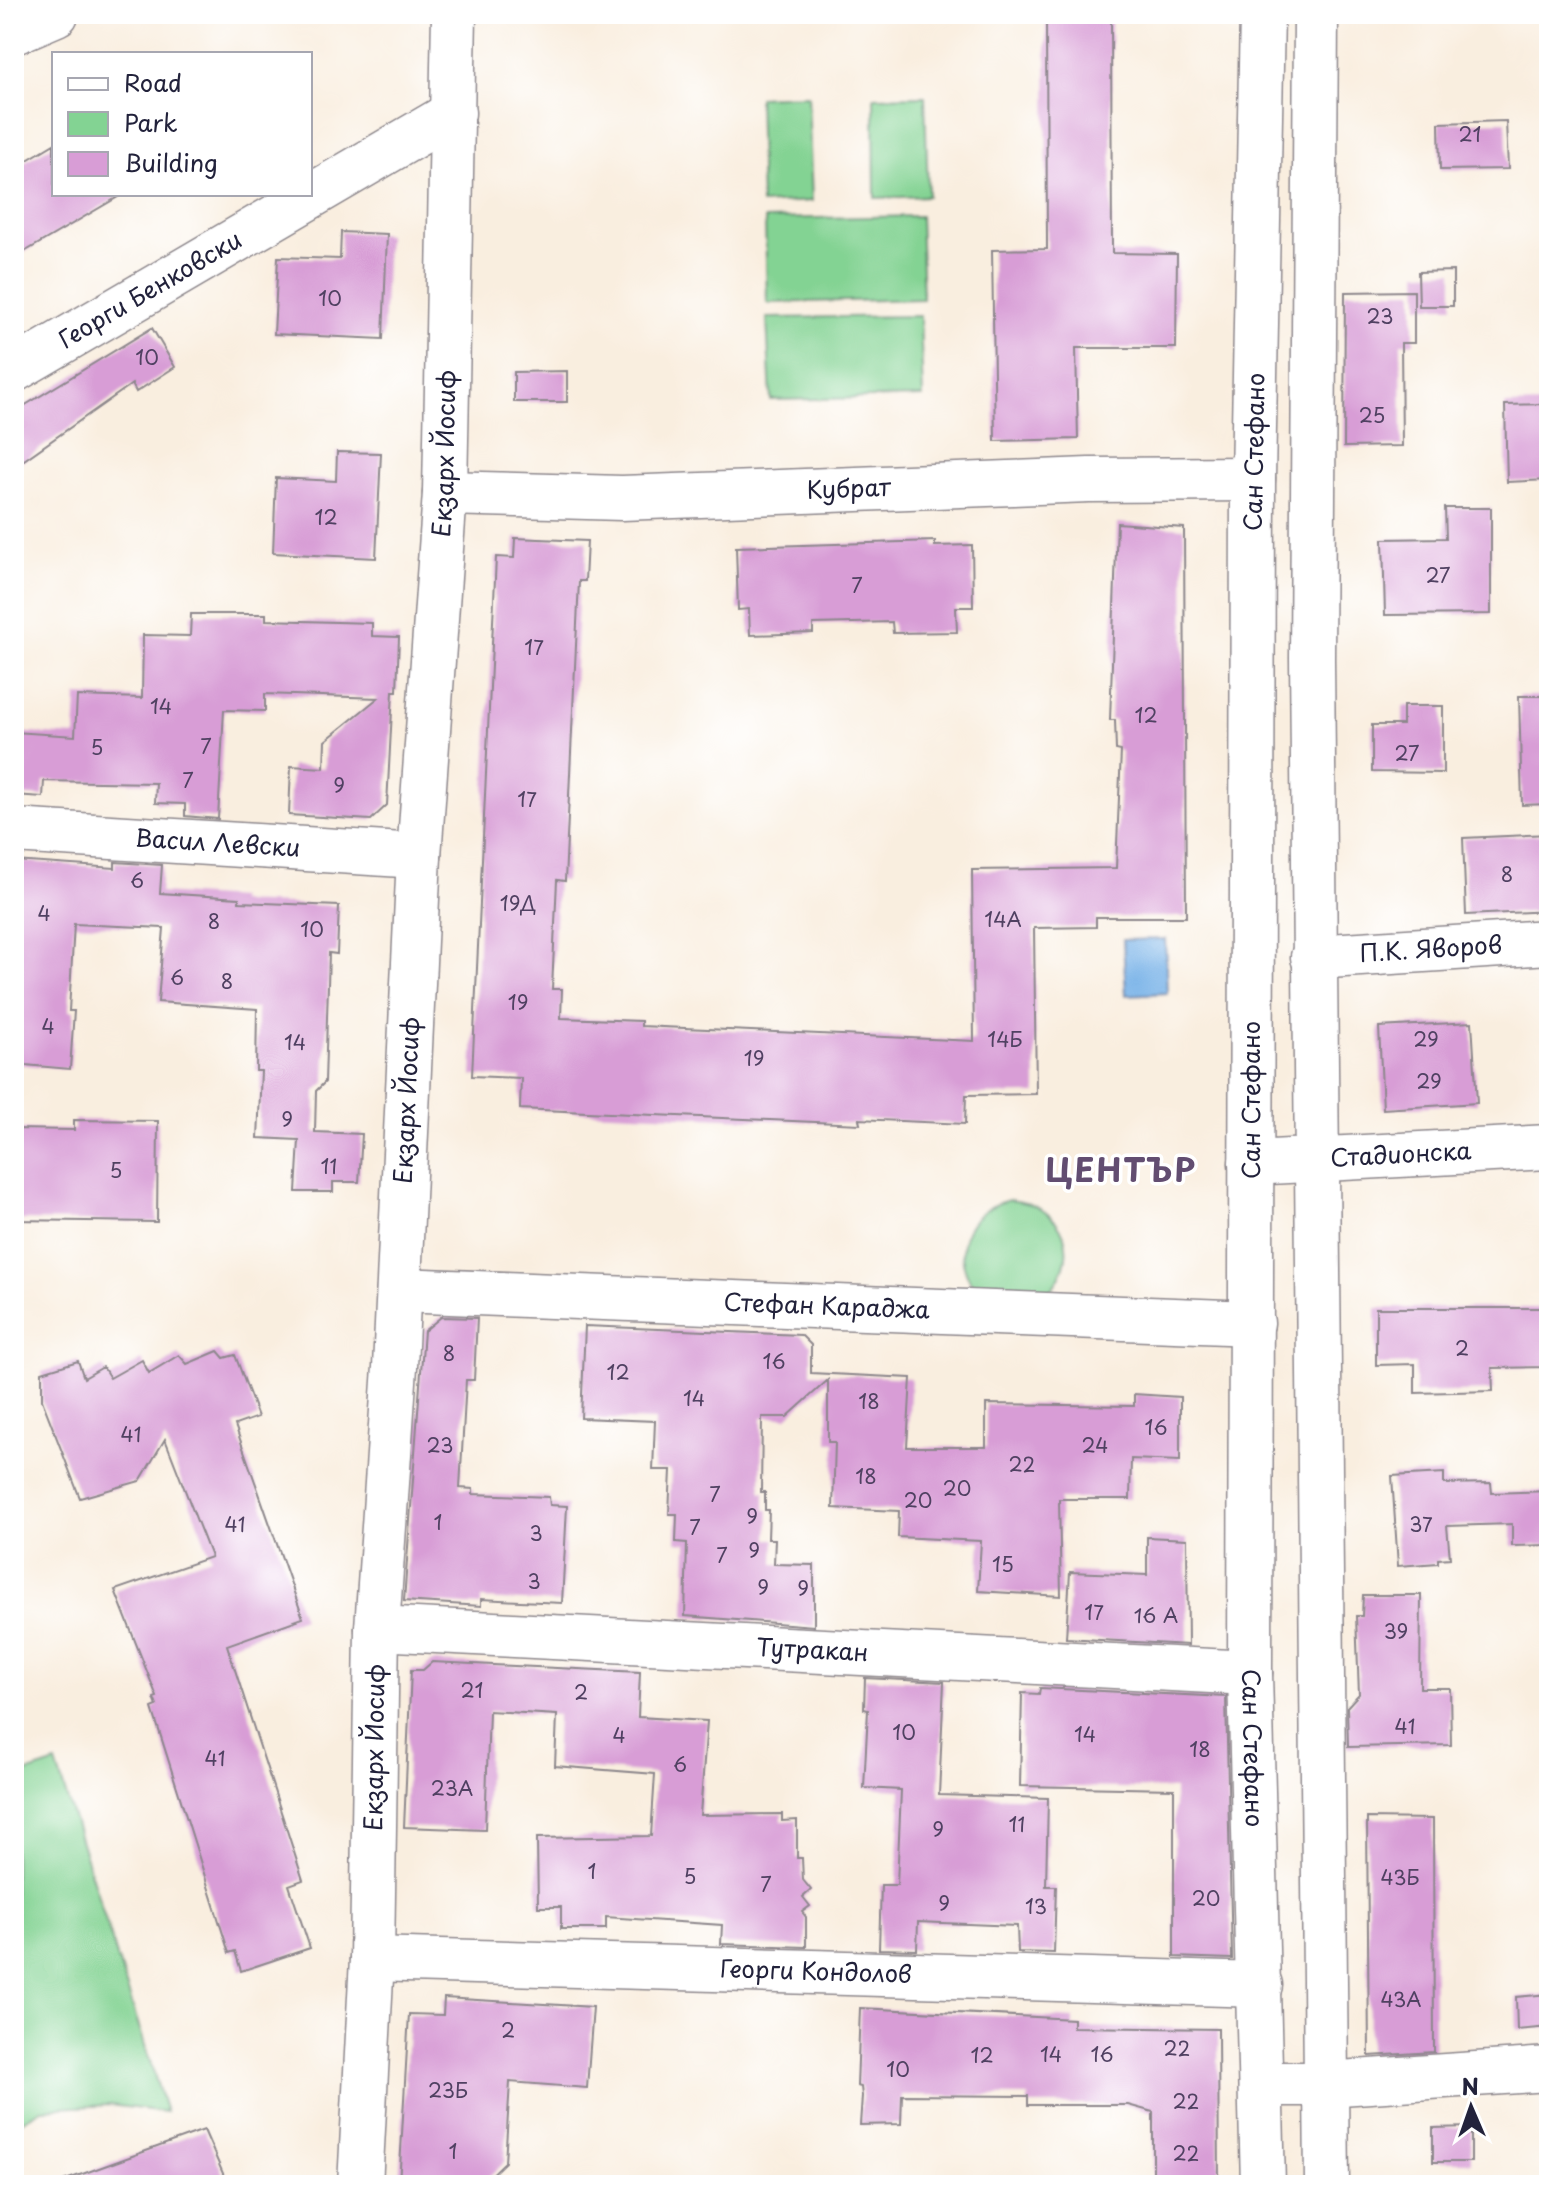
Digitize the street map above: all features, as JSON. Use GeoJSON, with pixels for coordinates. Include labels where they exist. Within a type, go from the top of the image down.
{"type":"FeatureCollection","features":[{"type":"Feature","properties":{"kind":"street"},"geometry":{"type":"LineString","coordinates":[[14,32],[56,14]]}},
{"type":"Feature","properties":{"kind":"street","name":"Екзарх Йосиф"},"geometry":{"type":"LineString","coordinates":[[360,2185],[372,1959],[377,1628],[399,1290],[419,856],[445,493],[454,14]]}},
{"type":"Feature","properties":{"kind":"street","name":"Сан Стефано"},"geometry":{"type":"LineString","coordinates":[[1262,14],[1253,479],[1250,1673],[1263,2185]]}},
{"type":"Feature","properties":{"kind":"street"},"geometry":{"type":"LineString","coordinates":[[1316,14],[1313,957],[1327,2185]]}},
{"type":"Feature","properties":{"kind":"street","name":"Георги Бенковски"},"geometry":{"type":"LineString","coordinates":[[312,196],[453,113]]}},
{"type":"Feature","properties":{"kind":"street","name":"Георги Бенковски"},"geometry":{"type":"LineString","coordinates":[[14,370],[311,196]]}},
{"type":"Feature","properties":{"kind":"street"},"geometry":{"type":"LineString","coordinates":[[1259,212],[1313,211]]}},
{"type":"Feature","properties":{"kind":"street","name":"Кубрат"},"geometry":{"type":"LineString","coordinates":[[445,493],[622,498],[1089,480],[1253,479]]}},
{"type":"Feature","properties":{"kind":"street","name":"Васил Левски"},"geometry":{"type":"LineString","coordinates":[[14,831],[419,856]]}},
{"type":"Feature","properties":{"kind":"street","name":"П.К. Яворов"},"geometry":{"type":"LineString","coordinates":[[1313,957],[1549,942]]}},
{"type":"Feature","properties":{"kind":"street","name":"Стадионска"},"geometry":{"type":"LineString","coordinates":[[1251,1163],[1549,1147]]}},
{"type":"Feature","properties":{"kind":"street","name":"Стефан Караджа"},"geometry":{"type":"LineString","coordinates":[[399,1290],[1252,1323]]}},
{"type":"Feature","properties":{"kind":"street","name":"Тутракан"},"geometry":{"type":"LineString","coordinates":[[377,1628],[1250,1673]]}},
{"type":"Feature","properties":{"kind":"street","name":"Георги Кондолов"},"geometry":{"type":"LineString","coordinates":[[372,1959],[1260,1985]]}},
{"type":"Feature","properties":{"kind":"street"},"geometry":{"type":"LineString","coordinates":[[1262,2084],[1325,2084],[1549,2069]]}},
{"type":"Feature","properties":{"kind":"green space"},"geometry":{"type":"Polygon","coordinates":[[[808,95],[812,201],[761,204],[758,97],[808,95]]]}},
{"type":"Feature","properties":{"kind":"green space"},"geometry":{"type":"Polygon","coordinates":[[[925,96],[928,196],[875,198],[874,97],[925,96]]]}},
{"type":"Feature","properties":{"kind":"green space"},"geometry":{"type":"Polygon","coordinates":[[[920,216],[923,299],[767,303],[765,219],[920,216]]]}},
{"type":"Feature","properties":{"kind":"green space"},"geometry":{"type":"Polygon","coordinates":[[[920,316],[923,397],[771,400],[767,318],[920,316]]]}},
{"type":"Feature","properties":{"kind":"green space"},"geometry":{"type":"Polygon","coordinates":[[[1009,1200],[1029,1204],[1045,1212],[1057,1223],[1064,1236],[1064,1267],[1043,1298],[978,1293],[969,1279],[962,1250],[971,1225],[980,1214],[1009,1200]]]}},
{"type":"Feature","properties":{"kind":"green space"},"geometry":{"type":"Polygon","coordinates":[[[56,1763],[166,2112],[109,2105],[42,2109],[14,2125],[14,1777],[56,1763]]]}},
{"type":"Feature","properties":{"kind":"water"},"geometry":{"type":"Polygon","coordinates":[[[1165,939],[1167,993],[1126,995],[1123,940],[1165,939]]]}},
{"type":"Feature","properties":{"kind":"building"},"geometry":{"type":"Polygon","coordinates":[[[1046,14],[1111,14],[1112,253],[1177,254],[1176,348],[1076,348],[1078,439],[995,441],[992,250],[1047,249],[1046,14]]]}},
{"type":"Feature","properties":{"kind":"building"},"geometry":{"type":"Polygon","coordinates":[[[1506,121],[1508,169],[1440,170],[1439,123],[1506,121]]]}},
{"type":"Feature","properties":{"kind":"building"},"geometry":{"type":"Polygon","coordinates":[[[52,145],[52,196],[120,196],[14,258],[14,168],[52,145]]]}},
{"type":"Feature","properties":{"kind":"building"},"geometry":{"type":"Polygon","coordinates":[[[341,232],[387,234],[383,339],[274,334],[278,257],[340,259],[341,232]]]}},
{"type":"Feature","properties":{"kind":"building"},"geometry":{"type":"Polygon","coordinates":[[[1453,271],[1453,306],[1419,306],[1418,272],[1453,271]]]}},
{"type":"Feature","properties":{"kind":"building"},"geometry":{"type":"Polygon","coordinates":[[[1414,291],[1414,343],[1401,343],[1402,446],[1344,447],[1345,292],[1414,291]]]}},
{"type":"Feature","properties":{"kind":"building"},"geometry":{"type":"Polygon","coordinates":[[[152,328],[175,367],[136,392],[132,384],[14,467],[14,412],[152,328]]]}},
{"type":"Feature","properties":{"kind":"building"},"geometry":{"type":"Polygon","coordinates":[[[567,371],[567,402],[514,402],[514,372],[567,371]]]}},
{"type":"Feature","properties":{"kind":"building"},"geometry":{"type":"Polygon","coordinates":[[[1549,404],[1549,480],[1507,482],[1505,405],[1549,404]]]}},
{"type":"Feature","properties":{"kind":"building"},"geometry":{"type":"Polygon","coordinates":[[[337,452],[381,453],[376,558],[273,553],[276,478],[336,481],[337,452]]]}},
{"type":"Feature","properties":{"kind":"building"},"geometry":{"type":"Polygon","coordinates":[[[1445,508],[1491,508],[1491,614],[1385,615],[1383,539],[1446,538],[1445,508]]]}},
{"type":"Feature","properties":{"kind":"building"},"geometry":{"type":"Polygon","coordinates":[[[1117,523],[1184,528],[1186,917],[1096,917],[1096,927],[1034,928],[1036,1094],[966,1095],[965,1124],[859,1119],[860,1124],[520,1109],[521,1078],[472,1076],[496,557],[514,558],[515,538],[587,541],[585,581],[579,581],[565,881],[557,880],[552,989],[562,989],[561,1018],[641,1021],[641,1026],[974,1041],[972,870],[1116,868],[1121,751],[1116,750],[1115,720],[1110,720],[1117,523]]]}},
{"type":"Feature","properties":{"kind":"building"},"geometry":{"type":"Polygon","coordinates":[[[935,541],[935,546],[972,545],[973,607],[956,607],[957,632],[893,633],[892,622],[813,624],[813,633],[750,635],[749,609],[738,610],[736,547],[935,541]]]}},
{"type":"Feature","properties":{"kind":"building"},"geometry":{"type":"Polygon","coordinates":[[[191,614],[266,614],[266,620],[372,623],[372,636],[399,637],[387,805],[371,820],[289,815],[291,766],[324,768],[325,741],[378,698],[265,694],[265,711],[224,710],[218,819],[185,816],[185,804],[155,803],[156,783],[44,781],[43,797],[14,795],[14,732],[75,736],[77,696],[142,698],[143,635],[190,636],[191,614]]]}},
{"type":"Feature","properties":{"kind":"building"},"geometry":{"type":"Polygon","coordinates":[[[1519,696],[1549,696],[1549,804],[1522,805],[1519,696]]]}},
{"type":"Feature","properties":{"kind":"building"},"geometry":{"type":"Polygon","coordinates":[[[1403,706],[1443,706],[1443,773],[1372,772],[1372,725],[1403,725],[1403,706]]]}},
{"type":"Feature","properties":{"kind":"building"},"geometry":{"type":"Polygon","coordinates":[[[1549,834],[1549,911],[1466,915],[1463,838],[1549,834]]]}},
{"type":"Feature","properties":{"kind":"building"},"geometry":{"type":"Polygon","coordinates":[[[14,861],[115,868],[115,862],[162,865],[160,893],[239,898],[239,902],[339,906],[337,954],[329,953],[325,1082],[316,1091],[315,1132],[362,1134],[359,1182],[333,1182],[333,1192],[296,1192],[299,1140],[258,1138],[261,1071],[256,1071],[257,1009],[158,1002],[164,928],[74,924],[69,1011],[74,1011],[70,1069],[14,1064],[14,861]]]}},
{"type":"Feature","properties":{"kind":"building"},"geometry":{"type":"Polygon","coordinates":[[[1472,1022],[1477,1103],[1383,1109],[1379,1027],[1472,1022]]]}},
{"type":"Feature","properties":{"kind":"building"},"geometry":{"type":"Polygon","coordinates":[[[74,1120],[158,1121],[157,1222],[14,1220],[14,1129],[74,1130],[74,1120]]]}},
{"type":"Feature","properties":{"kind":"building"},"geometry":{"type":"Polygon","coordinates":[[[1376,1308],[1549,1308],[1549,1367],[1492,1368],[1493,1391],[1415,1393],[1415,1364],[1376,1365],[1376,1308]]]}},
{"type":"Feature","properties":{"kind":"building"},"geometry":{"type":"Polygon","coordinates":[[[441,1317],[477,1318],[474,1380],[466,1380],[460,1488],[473,1489],[473,1494],[549,1497],[550,1505],[567,1506],[562,1603],[481,1599],[481,1606],[404,1601],[424,1331],[441,1317]]]}},
{"type":"Feature","properties":{"kind":"building"},"geometry":{"type":"Polygon","coordinates":[[[585,1326],[801,1335],[811,1345],[811,1373],[911,1378],[907,1447],[986,1447],[986,1404],[1134,1406],[1134,1394],[1180,1397],[1180,1461],[1131,1459],[1130,1499],[1059,1499],[1061,1596],[978,1591],[981,1541],[898,1537],[899,1511],[833,1508],[835,1442],[828,1442],[828,1380],[787,1417],[762,1417],[761,1492],[765,1492],[765,1510],[769,1510],[768,1539],[775,1539],[774,1564],[814,1565],[814,1626],[685,1616],[687,1543],[676,1542],[677,1514],[669,1514],[671,1470],[653,1470],[655,1421],[581,1418],[585,1326]]]}},
{"type":"Feature","properties":{"kind":"building"},"geometry":{"type":"Polygon","coordinates":[[[218,1351],[224,1358],[235,1355],[258,1417],[235,1425],[303,1618],[227,1645],[303,1880],[289,1885],[310,1948],[241,1971],[235,1951],[229,1953],[152,1708],[157,1706],[154,1698],[157,1697],[115,1590],[211,1557],[165,1439],[140,1481],[80,1498],[42,1400],[42,1372],[78,1361],[84,1378],[103,1367],[110,1378],[142,1360],[149,1373],[179,1355],[187,1364],[218,1351]]]}},
{"type":"Feature","properties":{"kind":"building"},"geometry":{"type":"Polygon","coordinates":[[[1444,1473],[1444,1484],[1491,1483],[1492,1493],[1549,1491],[1549,1545],[1512,1546],[1512,1524],[1447,1526],[1450,1558],[1438,1559],[1438,1563],[1398,1566],[1392,1476],[1444,1473]]]}},
{"type":"Feature","properties":{"kind":"building"},"geometry":{"type":"Polygon","coordinates":[[[1147,1537],[1187,1539],[1188,1645],[1066,1638],[1070,1572],[1147,1575],[1147,1537]]]}},
{"type":"Feature","properties":{"kind":"building"},"geometry":{"type":"Polygon","coordinates":[[[1363,1595],[1421,1595],[1420,1688],[1450,1688],[1451,1745],[1348,1747],[1347,1707],[1359,1694],[1356,1616],[1362,1616],[1363,1595]]]}},
{"type":"Feature","properties":{"kind":"building"},"geometry":{"type":"Polygon","coordinates":[[[432,1662],[640,1672],[638,1717],[707,1721],[700,1815],[782,1814],[782,1821],[797,1820],[797,1858],[802,1858],[803,1880],[811,1890],[803,1897],[810,1906],[802,1912],[806,1917],[806,1947],[721,1944],[722,1925],[606,1917],[606,1929],[561,1929],[561,1907],[538,1907],[537,1838],[651,1836],[655,1774],[555,1766],[557,1715],[489,1711],[485,1830],[404,1827],[411,1670],[423,1670],[432,1662]]]}},
{"type":"Feature","properties":{"kind":"building"},"geometry":{"type":"Polygon","coordinates":[[[865,1678],[944,1682],[939,1795],[1048,1798],[1046,1886],[1056,1886],[1054,1953],[1018,1952],[1017,1926],[918,1922],[917,1950],[879,1949],[881,1885],[897,1885],[901,1790],[864,1788],[868,1710],[864,1709],[865,1678]]]}},
{"type":"Feature","properties":{"kind":"building"},"geometry":{"type":"Polygon","coordinates":[[[1040,1688],[1226,1697],[1232,1959],[1174,1957],[1174,1789],[1020,1786],[1022,1693],[1039,1694],[1040,1688]]]}},
{"type":"Feature","properties":{"kind":"building"},"geometry":{"type":"Polygon","coordinates":[[[1367,1818],[1433,1819],[1434,2052],[1369,2056],[1367,1818]]]}},
{"type":"Feature","properties":{"kind":"building"},"geometry":{"type":"Polygon","coordinates":[[[1549,1994],[1549,2027],[1517,2030],[1516,1997],[1549,1994]]]}},
{"type":"Feature","properties":{"kind":"building"},"geometry":{"type":"Polygon","coordinates":[[[444,1998],[593,2007],[587,2088],[510,2082],[505,2162],[481,2185],[399,2185],[409,2014],[443,2015],[444,1998]]]}},
{"type":"Feature","properties":{"kind":"building"},"geometry":{"type":"Polygon","coordinates":[[[860,2008],[1073,2019],[1073,2027],[1218,2029],[1219,2185],[1153,2185],[1153,2112],[1128,2105],[1028,2105],[1028,2096],[902,2095],[901,2124],[860,2125],[862,2096],[861,2087],[857,2086],[860,2008]]]}},
{"type":"Feature","properties":{"kind":"building"},"geometry":{"type":"Polygon","coordinates":[[[1471,2127],[1471,2162],[1433,2162],[1433,2128],[1471,2127]]]}},
{"type":"Feature","properties":{"kind":"building"},"geometry":{"type":"Polygon","coordinates":[[[204,2130],[228,2185],[63,2185],[63,2181],[204,2130]]]}},
{"type":"Feature","properties":{"kind":"district","name":"ЦЕНТЪР"},"geometry":{"type":"Point","coordinates":[1121,1171]}}]}
